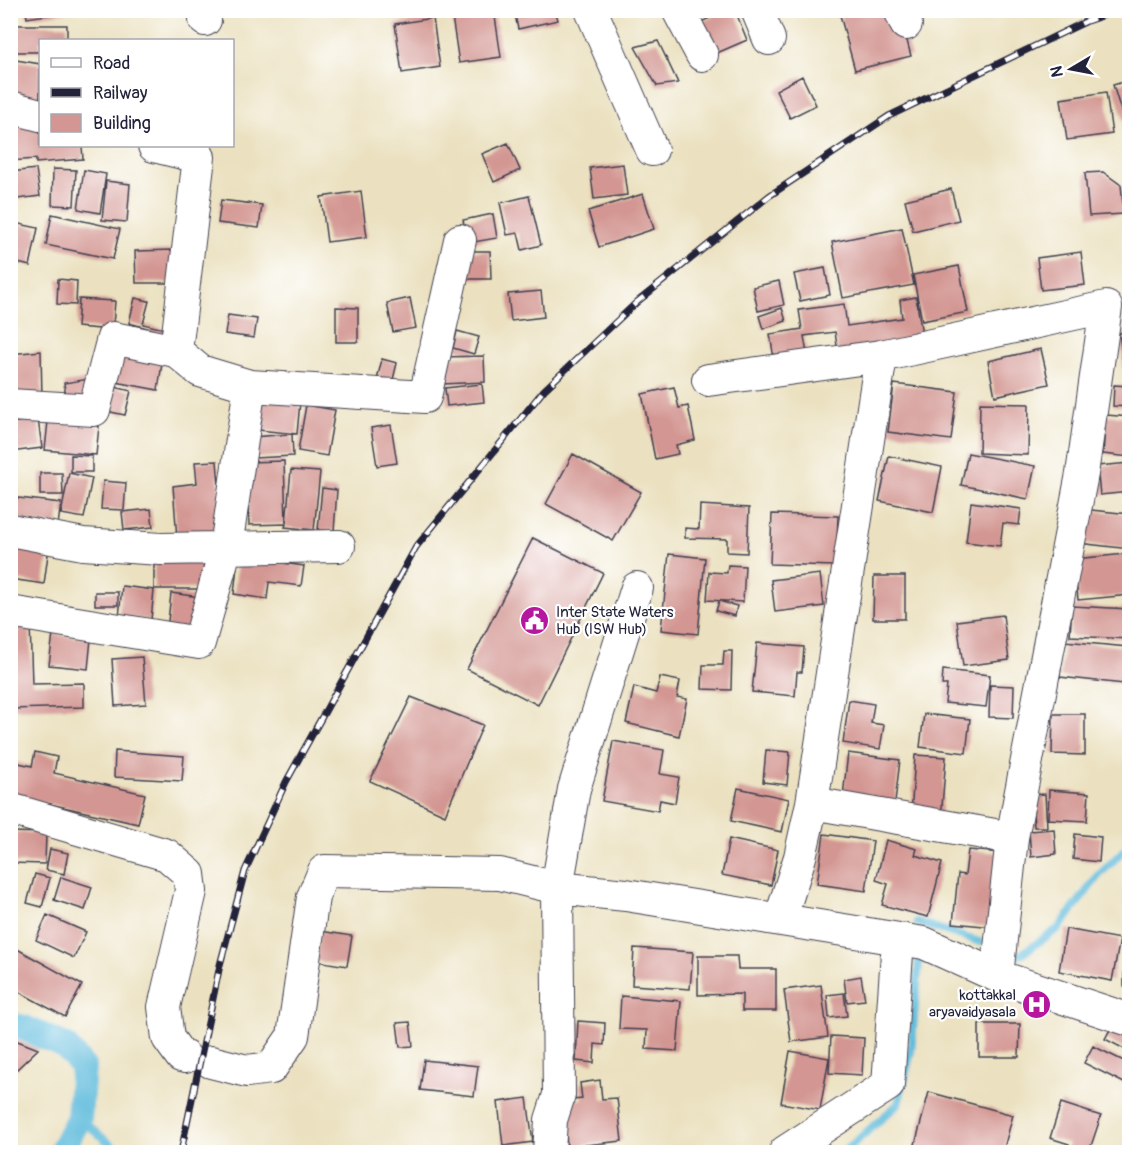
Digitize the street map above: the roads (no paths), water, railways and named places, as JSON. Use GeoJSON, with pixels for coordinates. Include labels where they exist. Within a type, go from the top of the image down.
{"type":"FeatureCollection","features":[{"type":"Feature","properties":{"kind":"street"},"geometry":{"type":"LineString","coordinates":[[591,10],[652,150]]}},
{"type":"Feature","properties":{"kind":"street"},"geometry":{"type":"LineString","coordinates":[[678,10],[702,55]]}},
{"type":"Feature","properties":{"kind":"street"},"geometry":{"type":"LineString","coordinates":[[757,10],[769,39]]}},
{"type":"Feature","properties":{"kind":"street"},"geometry":{"type":"LineString","coordinates":[[10,107],[39,115]]}},
{"type":"Feature","properties":{"kind":"street"},"geometry":{"type":"LineString","coordinates":[[158,147],[199,158],[176,351]]}},
{"type":"Feature","properties":{"kind":"street"},"geometry":{"type":"LineString","coordinates":[[10,405],[94,410],[113,338],[176,351],[200,371],[250,386],[425,397],[460,240]]}},
{"type":"Feature","properties":{"kind":"street"},"geometry":{"type":"LineString","coordinates":[[708,380],[881,356],[1118,304],[1082,474],[1012,838],[996,976]]}},
{"type":"Feature","properties":{"kind":"street"},"geometry":{"type":"LineString","coordinates":[[780,920],[800,857],[812,803],[881,356]]}},
{"type":"Feature","properties":{"kind":"street"},"geometry":{"type":"LineString","coordinates":[[10,612],[199,643],[226,547],[250,386]]}},
{"type":"Feature","properties":{"kind":"street"},"geometry":{"type":"LineString","coordinates":[[10,530],[83,544],[161,549],[339,546]]}},
{"type":"Feature","properties":{"kind":"street"},"geometry":{"type":"LineString","coordinates":[[549,1152],[551,1120],[559,1095],[557,888],[574,789],[637,588]]}},
{"type":"Feature","properties":{"kind":"street"},"geometry":{"type":"LineString","coordinates":[[812,803],[1012,838]]}},
{"type":"Feature","properties":{"kind":"street"},"geometry":{"type":"LineString","coordinates":[[10,809],[167,855],[189,874],[191,891],[164,1008],[168,1038],[181,1056],[248,1071],[271,1068],[293,1036],[313,897],[324,871],[500,874],[557,888],[626,895],[924,943],[996,976],[1130,1020]]}},
{"type":"Feature","properties":{"kind":"street"},"geometry":{"type":"LineString","coordinates":[[785,1152],[888,1085],[898,939]]}},
{"type":"Feature","properties":{"kind":"waterway"},"geometry":{"type":"LineString","coordinates":[[1020,955],[1059,928],[1098,876],[1124,850],[1130,849]]}},
{"type":"Feature","properties":{"kind":"waterway"},"geometry":{"type":"LineString","coordinates":[[917,922],[980,942]]}},
{"type":"Feature","properties":{"kind":"waterway"},"geometry":{"type":"LineString","coordinates":[[844,1152],[898,1104],[911,1052],[919,961]]}},
{"type":"Feature","properties":{"kind":"waterway"},"geometry":{"type":"LineString","coordinates":[[10,1025],[24,1028],[65,1046],[83,1067],[79,1118],[61,1152]]}},
{"type":"Feature","properties":{"kind":"waterway"},"geometry":{"type":"LineString","coordinates":[[79,1118],[120,1152]]}},
{"type":"Feature","properties":{"kind":"railway"},"geometry":{"type":"LineString","coordinates":[[181,1152],[220,965],[245,871],[286,782],[416,547],[544,390],[637,302],[769,196],[889,116],[1087,21],[1119,10]]}},
{"type":"Feature","properties":{"kind":"place","name":"Inter State Waters Hub (ISW Hub)"},"geometry":{"type":"Point","coordinates":[535,621]}},
{"type":"Feature","properties":{"kind":"place","name":"kottakkal aryavaidyasala"},"geometry":{"type":"Point","coordinates":[1037,1004]}}]}
